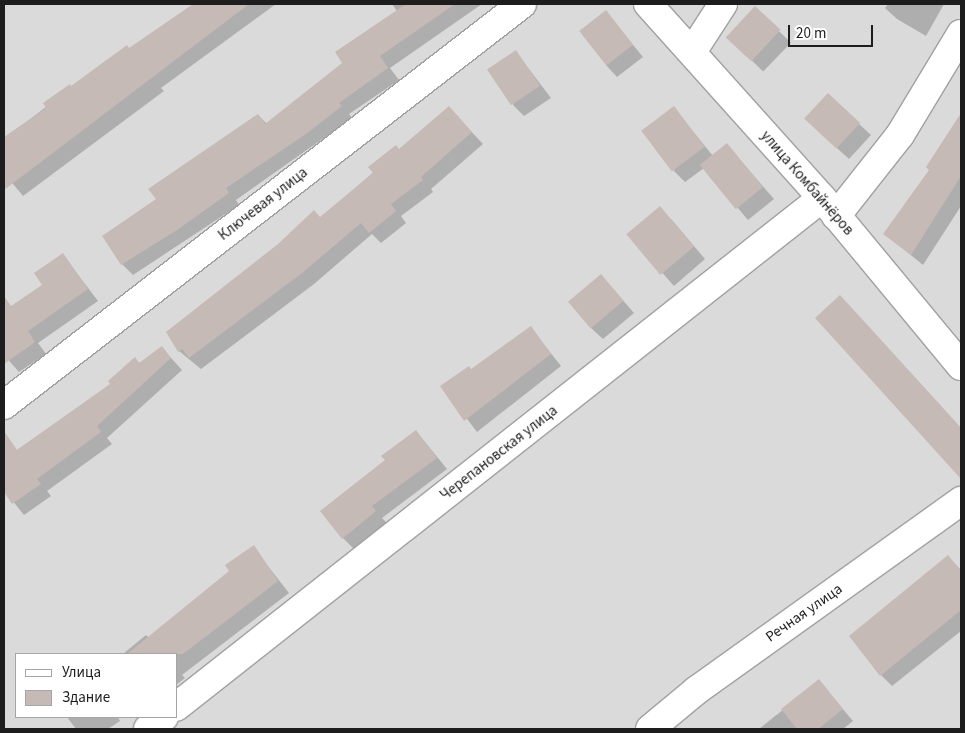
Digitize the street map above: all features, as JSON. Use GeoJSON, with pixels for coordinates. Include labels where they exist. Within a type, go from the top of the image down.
{"type":"FeatureCollection","features":[{"type":"Feature","properties":{"kind":"street","name":"Ключевая улица"},"geometry":{"type":"LineString","coordinates":[[4,405],[522,4]]}},
{"type":"Feature","properties":{"kind":"street","name":"улица Комбайнёров"},"geometry":{"type":"LineString","coordinates":[[648,4],[829,207],[961,366]]}},
{"type":"Feature","properties":{"kind":"street"},"geometry":{"type":"LineString","coordinates":[[692,52],[723,4]]}},
{"type":"Feature","properties":{"kind":"street","name":"Черепановская улица"},"geometry":{"type":"LineString","coordinates":[[178,705],[829,207],[900,135],[961,34]]}},
{"type":"Feature","properties":{"kind":"street","name":"Речная улица"},"geometry":{"type":"LineString","coordinates":[[650,729],[697,690],[961,502]]}},
{"type":"Feature","properties":{"kind":"street"},"geometry":{"type":"LineString","coordinates":[[148,729],[163,718]]}},
{"type":"Feature","properties":{"kind":"shaded area"},"geometry":{"type":"Polygon","coordinates":[[[4,4],[961,4],[961,729],[4,729],[4,4]]]}},
{"type":"Feature","properties":{"kind":"building"},"geometry":{"type":"Polygon","coordinates":[[[193,4],[249,4],[4,190],[4,137],[46,108],[43,103],[70,84],[71,86],[127,45],[129,48],[193,4]]]}},
{"type":"Feature","properties":{"kind":"building"},"geometry":{"type":"Polygon","coordinates":[[[406,4],[455,4],[380,56],[388,68],[339,103],[342,106],[306,134],[226,188],[229,193],[177,230],[121,265],[102,236],[156,199],[148,189],[258,114],[265,124],[342,63],[335,52],[406,4]]]}},
{"type":"Feature","properties":{"kind":"building"},"geometry":{"type":"Polygon","coordinates":[[[755,6],[781,30],[751,61],[726,37],[755,6]]]}},
{"type":"Feature","properties":{"kind":"building"},"geometry":{"type":"Polygon","coordinates":[[[606,10],[633,45],[606,66],[579,31],[606,10]]]}},
{"type":"Feature","properties":{"kind":"building"},"geometry":{"type":"Polygon","coordinates":[[[516,50],[540,86],[511,105],[487,70],[516,50]]]}},
{"type":"Feature","properties":{"kind":"building"},"geometry":{"type":"Polygon","coordinates":[[[828,93],[860,123],[836,149],[804,119],[828,93]]]}},
{"type":"Feature","properties":{"kind":"building"},"geometry":{"type":"Polygon","coordinates":[[[449,106],[472,132],[421,177],[423,180],[391,204],[396,211],[369,233],[361,223],[302,273],[189,358],[182,349],[178,352],[166,332],[278,244],[314,210],[320,217],[373,173],[368,167],[396,145],[399,149],[449,106]]]}},
{"type":"Feature","properties":{"kind":"building"},"geometry":{"type":"Polygon","coordinates":[[[674,106],[705,147],[672,171],[641,131],[674,106]]]}},
{"type":"Feature","properties":{"kind":"building"},"geometry":{"type":"Polygon","coordinates":[[[961,113],[961,176],[911,255],[883,234],[929,170],[926,167],[961,113]]]}},
{"type":"Feature","properties":{"kind":"building"},"geometry":{"type":"Polygon","coordinates":[[[727,143],[763,187],[736,209],[700,165],[727,143]]]}},
{"type":"Feature","properties":{"kind":"building"},"geometry":{"type":"Polygon","coordinates":[[[660,206],[694,247],[660,275],[626,234],[660,206]]]}},
{"type":"Feature","properties":{"kind":"building"},"geometry":{"type":"Polygon","coordinates":[[[63,253],[88,289],[28,331],[35,342],[4,364],[4,296],[11,306],[42,285],[34,273],[63,253]]]}},
{"type":"Feature","properties":{"kind":"building"},"geometry":{"type":"Polygon","coordinates":[[[601,274],[623,301],[591,328],[568,302],[601,274]]]}},
{"type":"Feature","properties":{"kind":"building"},"geometry":{"type":"Polygon","coordinates":[[[840,295],[961,428],[961,479],[815,318],[840,295]]]}},
{"type":"Feature","properties":{"kind":"building"},"geometry":{"type":"Polygon","coordinates":[[[531,326],[551,354],[464,421],[440,386],[469,366],[471,369],[531,326]]]}},
{"type":"Feature","properties":{"kind":"building"},"geometry":{"type":"Polygon","coordinates":[[[162,346],[171,358],[97,426],[101,432],[37,479],[41,484],[12,504],[4,492],[4,431],[17,450],[110,384],[108,381],[135,357],[139,363],[162,346]]]}},
{"type":"Feature","properties":{"kind":"building"},"geometry":{"type":"Polygon","coordinates":[[[416,430],[437,458],[372,506],[376,511],[342,539],[320,511],[385,460],[381,456],[416,430]]]}},
{"type":"Feature","properties":{"kind":"building"},"geometry":{"type":"Polygon","coordinates":[[[254,545],[278,581],[183,654],[128,653],[229,571],[225,565],[254,545]]]}},
{"type":"Feature","properties":{"kind":"building"},"geometry":{"type":"Polygon","coordinates":[[[948,555],[961,571],[961,610],[880,676],[849,636],[948,555]]]}},
{"type":"Feature","properties":{"kind":"building"},"geometry":{"type":"Polygon","coordinates":[[[819,679],[843,709],[818,729],[797,729],[781,709],[819,679]]]}}]}
